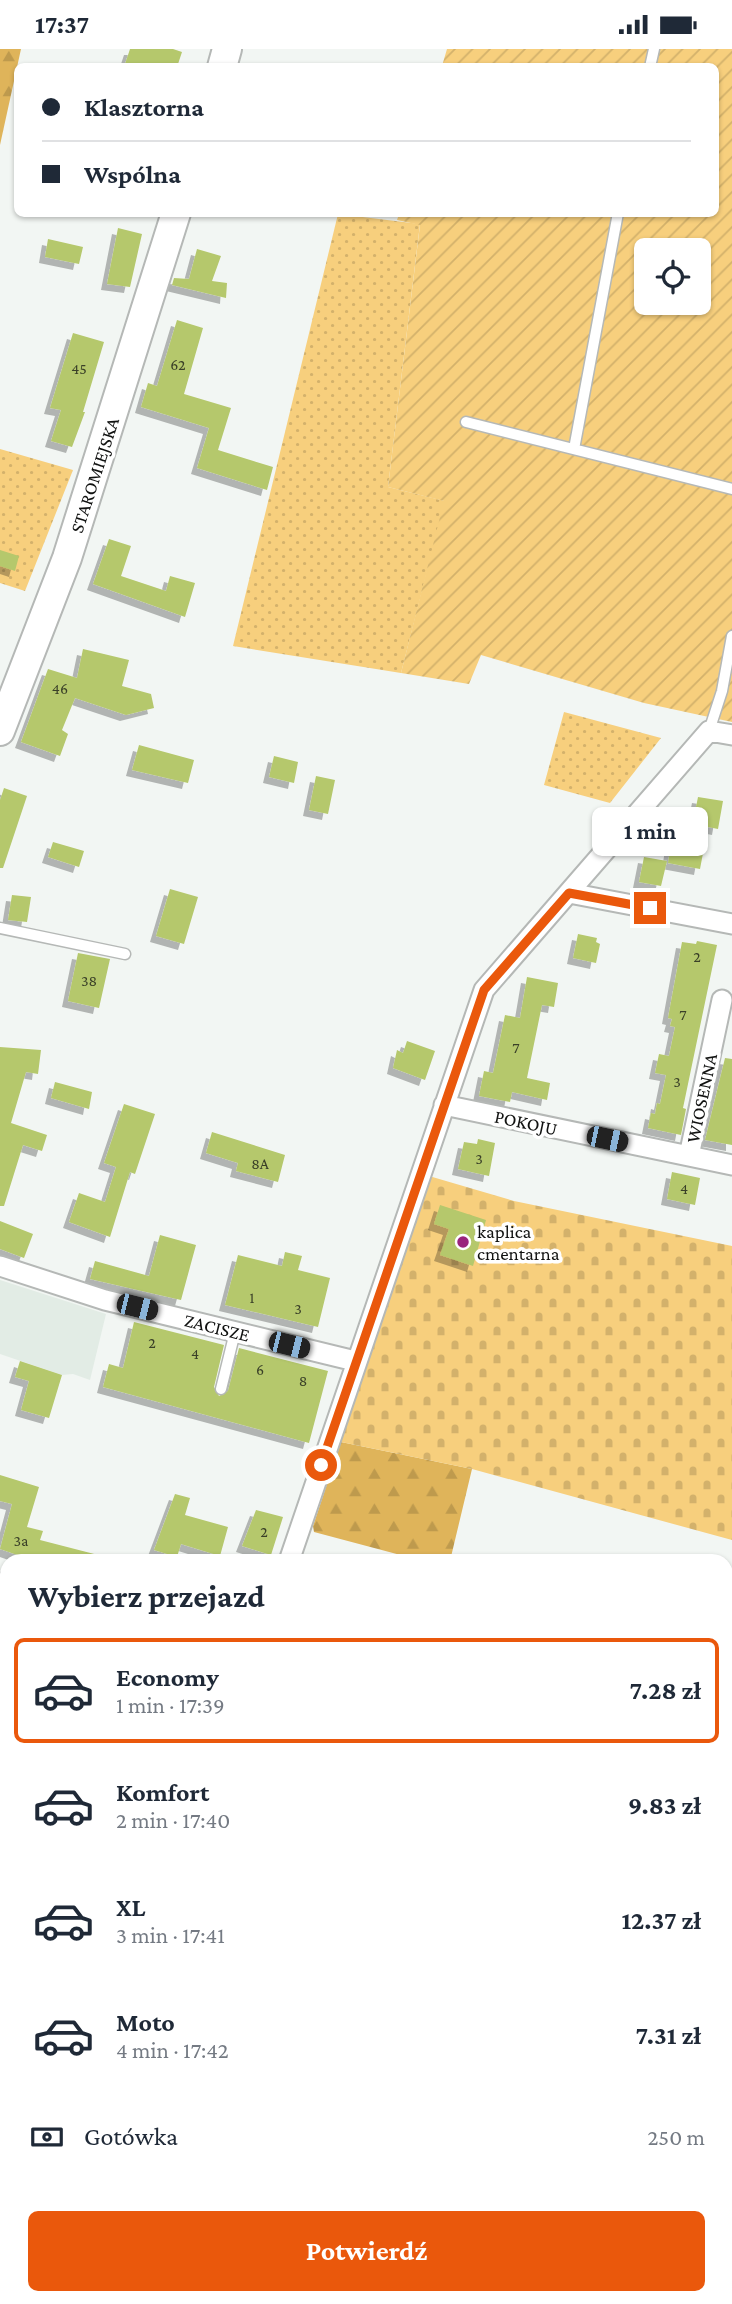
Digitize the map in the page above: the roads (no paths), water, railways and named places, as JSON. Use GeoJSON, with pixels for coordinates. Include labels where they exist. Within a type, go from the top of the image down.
{"type":"FeatureCollection","features":[{"type":"Feature","properties":{"kind":"street","name":"STAROMIEJSKA"},"geometry":{"type":"LineString","coordinates":[[0,731],[67,558],[175,217]]}},
{"type":"Feature","properties":{"kind":"street"},"geometry":{"type":"LineString","coordinates":[[291,1554],[361,1357],[484,990],[709,730],[732,735]]}},
{"type":"Feature","properties":{"kind":"street"},"geometry":{"type":"LineString","coordinates":[[569,893],[732,924]]}},
{"type":"Feature","properties":{"kind":"street","name":"WIOSENNA"},"geometry":{"type":"LineString","coordinates":[[689,1156],[722,1000]]}},
{"type":"Feature","properties":{"kind":"street","name":"POKOJU"},"geometry":{"type":"LineString","coordinates":[[444,1105],[732,1165]]}},
{"type":"Feature","properties":{"kind":"street","name":"ZACISZE"},"geometry":{"type":"LineString","coordinates":[[0,1266],[105,1300],[235,1332],[361,1357]]}},
{"type":"Feature","properties":{"kind":"lane"},"geometry":{"type":"LineString","coordinates":[[574,449],[617,217]]}},
{"type":"Feature","properties":{"kind":"lane"},"geometry":{"type":"LineString","coordinates":[[466,422],[732,489]]}},
{"type":"Feature","properties":{"kind":"lane"},"geometry":{"type":"LineString","coordinates":[[709,730],[722,691],[732,636]]}},
{"type":"Feature","properties":{"kind":"lane"},"geometry":{"type":"LineString","coordinates":[[0,928],[125,954]]}},
{"type":"Feature","properties":{"kind":"lane"},"geometry":{"type":"LineString","coordinates":[[221,1389],[235,1332]]}},
{"type":"Feature","properties":{"kind":"place","name":"kaplica cmentarna"},"geometry":{"type":"Point","coordinates":[463,1242]}}]}
